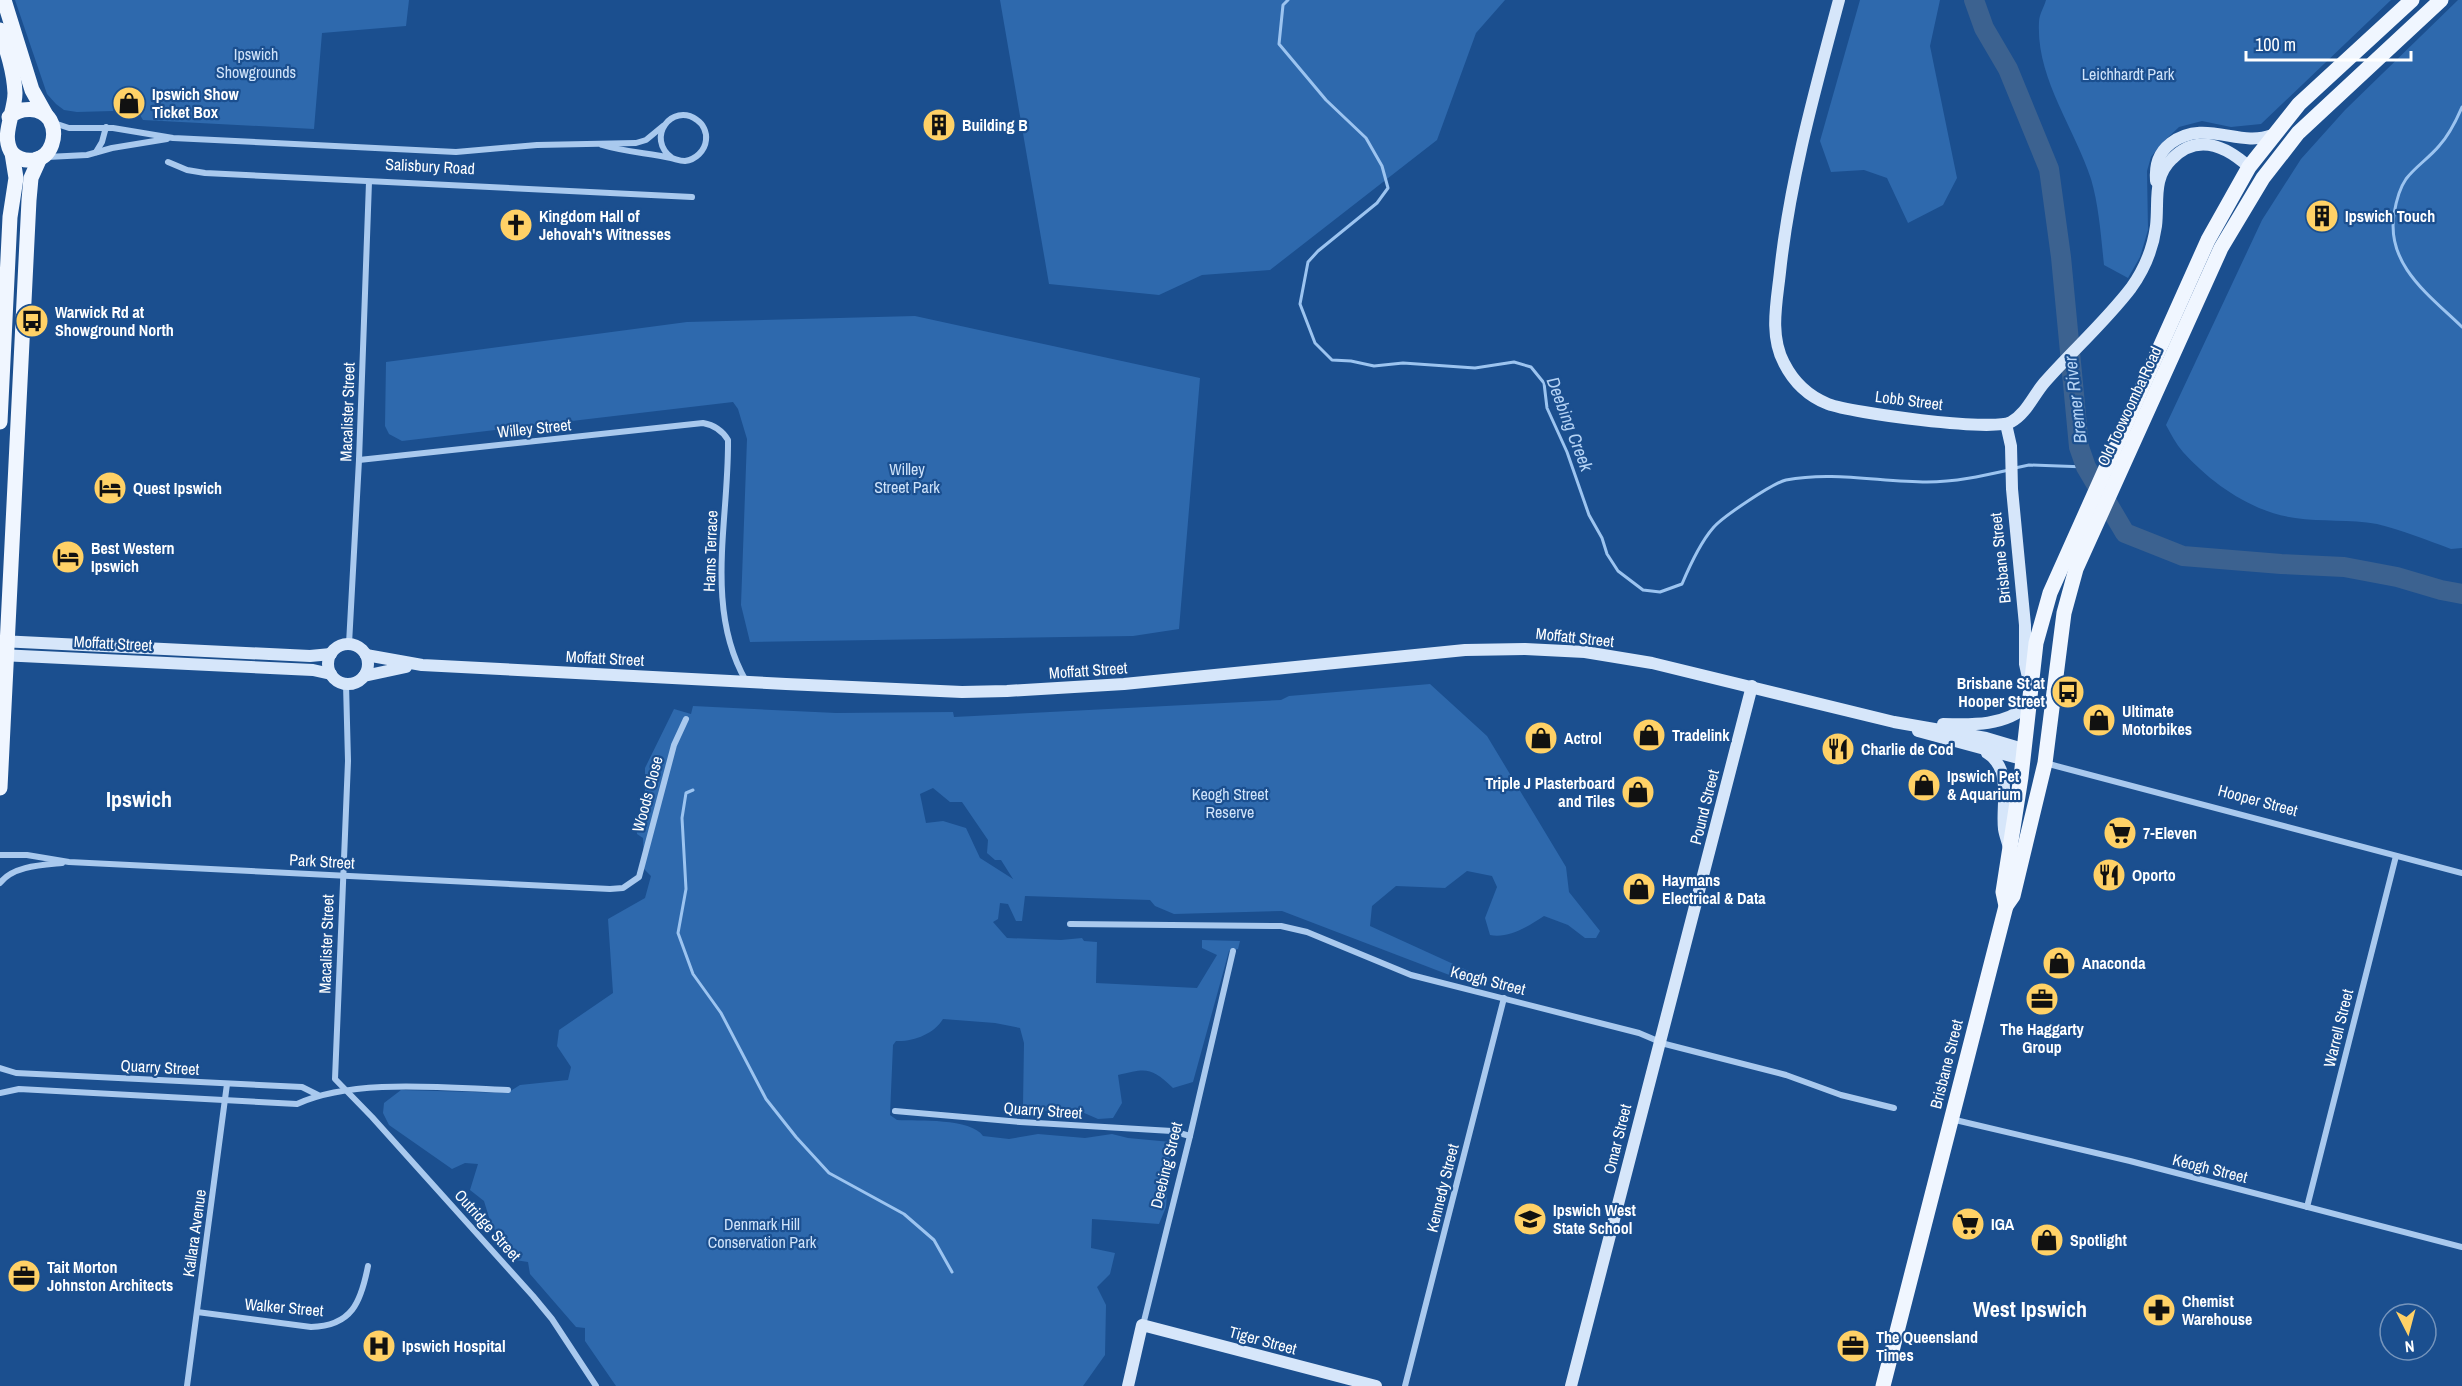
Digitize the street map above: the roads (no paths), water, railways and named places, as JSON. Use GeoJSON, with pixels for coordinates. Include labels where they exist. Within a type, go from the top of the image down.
{"type":"FeatureCollection","features":[{"type":"Feature","properties":{"kind":"main road"},"geometry":{"type":"LineString","coordinates":[[0,788],[3,648],[29,200],[31,178],[53,141],[49,119],[32,90],[4,0]]}},
{"type":"Feature","properties":{"kind":"main road","name":"Lobb Street"},"geometry":{"type":"LineString","coordinates":[[1839,0],[1796,163],[1784,233],[1775,332],[1779,354],[1797,382],[1806,391],[1828,404],[1870,412],[1985,426],[2006,424]]}},
{"type":"Feature","properties":{"kind":"main road","name":"Old Toowoomba Road"},"geometry":{"type":"LineString","coordinates":[[2151,386],[2208,240],[2249,167],[2272,135],[2299,104],[2412,0]]}},
{"type":"Feature","properties":{"kind":"main road","name":"Old Toowoomba Road"},"geometry":{"type":"LineString","coordinates":[[2023,754],[2039,629],[2151,386],[2221,248],[2263,178],[2298,133],[2442,0]]}},
{"type":"Feature","properties":{"kind":"main road"},"geometry":{"type":"LineString","coordinates":[[0,30],[14,81],[15,98],[6,119],[5,136],[16,178],[10,217],[0,413]]}},
{"type":"Feature","properties":{"kind":"main road"},"geometry":{"type":"LineString","coordinates":[[6,119],[17,111],[30,110],[39,112],[49,119]]}},
{"type":"Feature","properties":{"kind":"main road"},"geometry":{"type":"LineString","coordinates":[[2006,424],[2022,413],[2043,383],[2132,286],[2144,267],[2155,233],[2158,157],[2166,147],[2179,138],[2203,132],[2255,138],[2272,135]]}},
{"type":"Feature","properties":{"kind":"main road"},"geometry":{"type":"LineString","coordinates":[[2156,194],[2158,179],[2166,165],[2177,154],[2191,147],[2219,146],[2234,153],[2263,178]]}},
{"type":"Feature","properties":{"kind":"main road"},"geometry":{"type":"LineString","coordinates":[[7,150],[24,159],[41,158]]}},
{"type":"Feature","properties":{"kind":"main road","name":"Brisbane Street"},"geometry":{"type":"LineString","coordinates":[[2006,424],[2011,446],[2012,489],[2025,626],[2025,664],[2030,689]]}},
{"type":"Feature","properties":{"kind":"main road","name":"Old Toowoomba Road"},"geometry":{"type":"LineString","coordinates":[[2006,906],[2013,896],[2045,763],[2069,566]]}},
{"type":"Feature","properties":{"kind":"main road"},"geometry":{"type":"LineString","coordinates":[[349,644],[359,647],[366,655],[368,666],[364,676],[359,681],[346,684],[337,681],[331,674],[328,664],[331,654],[338,646],[349,644]]}},
{"type":"Feature","properties":{"kind":"main road","name":"Moffatt Street"},"geometry":{"type":"LineString","coordinates":[[3,648],[310,656],[331,654]]}},
{"type":"Feature","properties":{"kind":"main road","name":"Moffatt Street"},"geometry":{"type":"LineString","coordinates":[[3,648],[313,670],[331,674]]}},
{"type":"Feature","properties":{"kind":"main road","name":"Moffatt Street"},"geometry":{"type":"LineString","coordinates":[[366,655],[422,665],[962,692],[1065,689],[1465,650],[1525,649],[1608,656],[1653,663],[1752,686]]}},
{"type":"Feature","properties":{"kind":"main road","name":"Moffatt Street"},"geometry":{"type":"LineString","coordinates":[[364,676],[422,665]]}},
{"type":"Feature","properties":{"kind":"main road","name":"Hooper Street"},"geometry":{"type":"LineString","coordinates":[[1752,686],[1894,722],[1975,736],[2045,763]]}},
{"type":"Feature","properties":{"kind":"main road","name":"Pound Street"},"geometry":{"type":"LineString","coordinates":[[1659,1040],[1752,686]]}},
{"type":"Feature","properties":{"kind":"main road"},"geometry":{"type":"LineString","coordinates":[[1894,722],[1983,723],[2013,717],[2028,705]]}},
{"type":"Feature","properties":{"kind":"main road","name":"Hooper Street"},"geometry":{"type":"LineString","coordinates":[[1894,722],[1939,739],[1982,750],[2023,754]]}},
{"type":"Feature","properties":{"kind":"main road"},"geometry":{"type":"LineString","coordinates":[[1982,750],[1996,759],[2000,769],[2006,802],[2004,829],[2010,853]]}},
{"type":"Feature","properties":{"kind":"main road","name":"Brisbane Street"},"geometry":{"type":"LineString","coordinates":[[1883,1386],[2006,906],[2003,892],[2023,754]]}},
{"type":"Feature","properties":{"kind":"main road","name":"Omar Street"},"geometry":{"type":"LineString","coordinates":[[1571,1386],[1659,1040]]}},
{"type":"Feature","properties":{"kind":"main road","name":"Deebing Street"},"geometry":{"type":"LineString","coordinates":[[1128,1386],[1143,1325]]}},
{"type":"Feature","properties":{"kind":"main road","name":"Tiger Street"},"geometry":{"type":"LineString","coordinates":[[1143,1325],[1376,1386]]}},
{"type":"Feature","properties":{"kind":"street"},"geometry":{"type":"LineString","coordinates":[[598,144],[683,161],[695,158],[705,147],[706,133],[700,122],[686,115],[675,116],[663,126],[661,142],[663,149],[672,158]]}},
{"type":"Feature","properties":{"kind":"street","name":"Salisbury Road"},"geometry":{"type":"LineString","coordinates":[[49,119],[69,128],[106,127],[173,138],[456,152],[537,145],[642,142],[663,126]]}},
{"type":"Feature","properties":{"kind":"street"},"geometry":{"type":"LineString","coordinates":[[95,152],[102,142],[106,127]]}},
{"type":"Feature","properties":{"kind":"street","name":"Salisbury Road"},"geometry":{"type":"LineString","coordinates":[[41,158],[84,155],[173,138]]}},
{"type":"Feature","properties":{"kind":"street","name":"Salisbury Road"},"geometry":{"type":"LineString","coordinates":[[168,162],[187,170],[205,173],[692,197]]}},
{"type":"Feature","properties":{"kind":"street","name":"Macalister Street"},"geometry":{"type":"LineString","coordinates":[[349,644],[359,460],[369,182]]}},
{"type":"Feature","properties":{"kind":"street","name":"Willey Street"},"geometry":{"type":"LineString","coordinates":[[359,460],[703,423],[712,425]]}},
{"type":"Feature","properties":{"kind":"street","name":"Hams Terrace"},"geometry":{"type":"LineString","coordinates":[[712,425],[728,440],[723,609],[732,654],[747,682]]}},
{"type":"Feature","properties":{"kind":"street","name":"Macalister Street"},"geometry":{"type":"LineString","coordinates":[[346,684],[348,761],[341,876],[335,1079],[347,1092]]}},
{"type":"Feature","properties":{"kind":"street","name":"Woods Close"},"geometry":{"type":"LineString","coordinates":[[639,877],[674,745],[686,719]]}},
{"type":"Feature","properties":{"kind":"street","name":"Hooper Street"},"geometry":{"type":"LineString","coordinates":[[2045,763],[2462,873]]}},
{"type":"Feature","properties":{"kind":"street","name":"Park Street"},"geometry":{"type":"LineString","coordinates":[[0,855],[27,855],[69,862],[610,889],[623,888],[639,877]]}},
{"type":"Feature","properties":{"kind":"street","name":"Warrell Street"},"geometry":{"type":"LineString","coordinates":[[2307,1207],[2396,856]]}},
{"type":"Feature","properties":{"kind":"street"},"geometry":{"type":"LineString","coordinates":[[0,883],[7,876],[22,870],[69,862]]}},
{"type":"Feature","properties":{"kind":"street","name":"Keogh Street"},"geometry":{"type":"LineString","coordinates":[[1071,924],[1281,926],[1307,932],[1411,975],[1639,1032],[1659,1040],[1786,1075],[1841,1095],[1894,1108]]}},
{"type":"Feature","properties":{"kind":"street","name":"Deebing Street"},"geometry":{"type":"LineString","coordinates":[[1143,1325],[1233,951]]}},
{"type":"Feature","properties":{"kind":"street","name":"Kennedy Street"},"geometry":{"type":"LineString","coordinates":[[1405,1386],[1504,998]]}},
{"type":"Feature","properties":{"kind":"street","name":"Quarry Street"},"geometry":{"type":"LineString","coordinates":[[0,1068],[16,1073],[302,1087],[318,1095]]}},
{"type":"Feature","properties":{"kind":"street","name":"Kallara Avenue"},"geometry":{"type":"LineString","coordinates":[[187,1386],[227,1084]]}},
{"type":"Feature","properties":{"kind":"street","name":"Quarry Street"},"geometry":{"type":"LineString","coordinates":[[0,1093],[18,1089],[297,1104],[318,1095],[387,1086],[508,1090]]}},
{"type":"Feature","properties":{"kind":"street","name":"Outridge Street"},"geometry":{"type":"LineString","coordinates":[[347,1092],[533,1296],[552,1319],[596,1386]]}},
{"type":"Feature","properties":{"kind":"street","name":"Quarry Street"},"geometry":{"type":"LineString","coordinates":[[895,1111],[1020,1122],[1172,1131],[1190,1136]]}},
{"type":"Feature","properties":{"kind":"street","name":"Keogh Street"},"geometry":{"type":"LineString","coordinates":[[1951,1119],[2053,1145],[2130,1161],[2462,1247]]}},
{"type":"Feature","properties":{"kind":"street","name":"Walker Street"},"geometry":{"type":"LineString","coordinates":[[197,1312],[311,1327],[335,1324],[359,1301],[368,1266]]}},
{"type":"Feature","properties":{"kind":"waterway","name":"Deebing Creek"},"geometry":{"type":"LineString","coordinates":[[1288,0],[1283,5],[1279,44],[1326,100],[1366,138],[1382,166],[1388,188],[1377,203],[1318,251],[1308,262],[1300,304],[1315,343],[1332,360],[1374,366],[1403,363],[1475,368],[1514,362],[1531,367],[1544,383],[1547,408],[1567,452],[1589,515],[1602,538],[1607,554],[1618,571],[1643,590],[1660,592],[1682,584],[1700,547],[1713,528],[1748,501],[1786,480],[1839,477],[1937,482],[2009,470]]}},
{"type":"Feature","properties":{"kind":"waterway","name":"Bremer River"},"geometry":{"type":"LineString","coordinates":[[1974,0],[1984,28],[2008,69],[2049,169],[2061,257],[2079,447],[2086,467],[2125,533],[2183,556],[2344,567],[2397,577],[2462,594]]}},
{"type":"Feature","properties":{"kind":"waterway"},"geometry":{"type":"LineString","coordinates":[[2462,107],[2443,142],[2404,183],[2396,205],[2393,232],[2403,264],[2413,278],[2462,327]]}},
{"type":"Feature","properties":{"kind":"waterway","name":"Deebing Creek"},"geometry":{"type":"LineString","coordinates":[[2015,468],[2029,465],[2086,467]]}},
{"type":"Feature","properties":{"kind":"waterway"},"geometry":{"type":"LineString","coordinates":[[693,790],[686,793],[682,818],[686,889],[678,933],[693,974],[721,1013],[766,1099],[796,1137],[829,1173],[904,1214],[934,1240],[952,1272]]}},
{"type":"Feature","properties":{"kind":"place","name":"Ipswich Show Ticket Box"},"geometry":{"type":"Point","coordinates":[129,103]}},
{"type":"Feature","properties":{"kind":"place","name":"Building B"},"geometry":{"type":"Point","coordinates":[939,125]}},
{"type":"Feature","properties":{"kind":"place","name":"Ipswich Touch"},"geometry":{"type":"Point","coordinates":[2322,216]}},
{"type":"Feature","properties":{"kind":"place","name":"Kingdom Hall of Jehovah's Witnesses"},"geometry":{"type":"Point","coordinates":[516,225]}},
{"type":"Feature","properties":{"kind":"place","name":"Warwick Rd at Showground North"},"geometry":{"type":"Point","coordinates":[32,321]}},
{"type":"Feature","properties":{"kind":"place","name":"Quest Ipswich"},"geometry":{"type":"Point","coordinates":[110,488]}},
{"type":"Feature","properties":{"kind":"place","name":"Best Western Ipswich"},"geometry":{"type":"Point","coordinates":[68,557]}},
{"type":"Feature","properties":{"kind":"place","name":"Brisbane St at Hooper Street"},"geometry":{"type":"Point","coordinates":[2068,692]}},
{"type":"Feature","properties":{"kind":"place","name":"Ultimate Motorbikes"},"geometry":{"type":"Point","coordinates":[2099,720]}},
{"type":"Feature","properties":{"kind":"place","name":"Tradelink"},"geometry":{"type":"Point","coordinates":[1649,735]}},
{"type":"Feature","properties":{"kind":"place","name":"Actrol"},"geometry":{"type":"Point","coordinates":[1541,738]}},
{"type":"Feature","properties":{"kind":"place","name":"Charlie de Cod"},"geometry":{"type":"Point","coordinates":[1838,749]}},
{"type":"Feature","properties":{"kind":"place","name":"Ipswich Pet & Aquarium"},"geometry":{"type":"Point","coordinates":[1924,785]}},
{"type":"Feature","properties":{"kind":"place","name":"Triple J Plasterboard and Tiles"},"geometry":{"type":"Point","coordinates":[1638,792]}},
{"type":"Feature","properties":{"kind":"place","name":"7-Eleven"},"geometry":{"type":"Point","coordinates":[2120,833]}},
{"type":"Feature","properties":{"kind":"place","name":"Oporto"},"geometry":{"type":"Point","coordinates":[2109,875]}},
{"type":"Feature","properties":{"kind":"place","name":"Haymans Electrical & Data"},"geometry":{"type":"Point","coordinates":[1639,889]}},
{"type":"Feature","properties":{"kind":"place","name":"Anaconda"},"geometry":{"type":"Point","coordinates":[2059,963]}},
{"type":"Feature","properties":{"kind":"place","name":"The Haggarty Group"},"geometry":{"type":"Point","coordinates":[2042,999]}},
{"type":"Feature","properties":{"kind":"place","name":"Ipswich West State School"},"geometry":{"type":"Point","coordinates":[1530,1219]}},
{"type":"Feature","properties":{"kind":"place","name":"IGA"},"geometry":{"type":"Point","coordinates":[1968,1224]}},
{"type":"Feature","properties":{"kind":"place","name":"Spotlight"},"geometry":{"type":"Point","coordinates":[2047,1240]}},
{"type":"Feature","properties":{"kind":"place","name":"Tait Morton Johnston Architects"},"geometry":{"type":"Point","coordinates":[24,1276]}},
{"type":"Feature","properties":{"kind":"place","name":"Chemist Warehouse"},"geometry":{"type":"Point","coordinates":[2159,1310]}},
{"type":"Feature","properties":{"kind":"place","name":"Ipswich Hospital"},"geometry":{"type":"Point","coordinates":[379,1346]}},
{"type":"Feature","properties":{"kind":"place","name":"The Queensland Times"},"geometry":{"type":"Point","coordinates":[1853,1346]}},
{"type":"Feature","properties":{"kind":"district","name":"Ipswich"},"geometry":{"type":"Point","coordinates":[139,799]}},
{"type":"Feature","properties":{"kind":"district","name":"West Ipswich"},"geometry":{"type":"Point","coordinates":[2030,1309]}},
{"type":"Feature","properties":{"kind":"park label","name":"Ipswich Showgrounds"},"geometry":{"type":"Point","coordinates":[256,63]}},
{"type":"Feature","properties":{"kind":"park label","name":"Leichhardt Park"},"geometry":{"type":"Point","coordinates":[2128,74]}},
{"type":"Feature","properties":{"kind":"park label","name":"Willey Street Park"},"geometry":{"type":"Point","coordinates":[907,478]}},
{"type":"Feature","properties":{"kind":"park label","name":"Keogh Street Reserve"},"geometry":{"type":"Point","coordinates":[1230,803]}},
{"type":"Feature","properties":{"kind":"park label","name":"Denmark Hill Conservation Park"},"geometry":{"type":"Point","coordinates":[762,1233]}}]}
